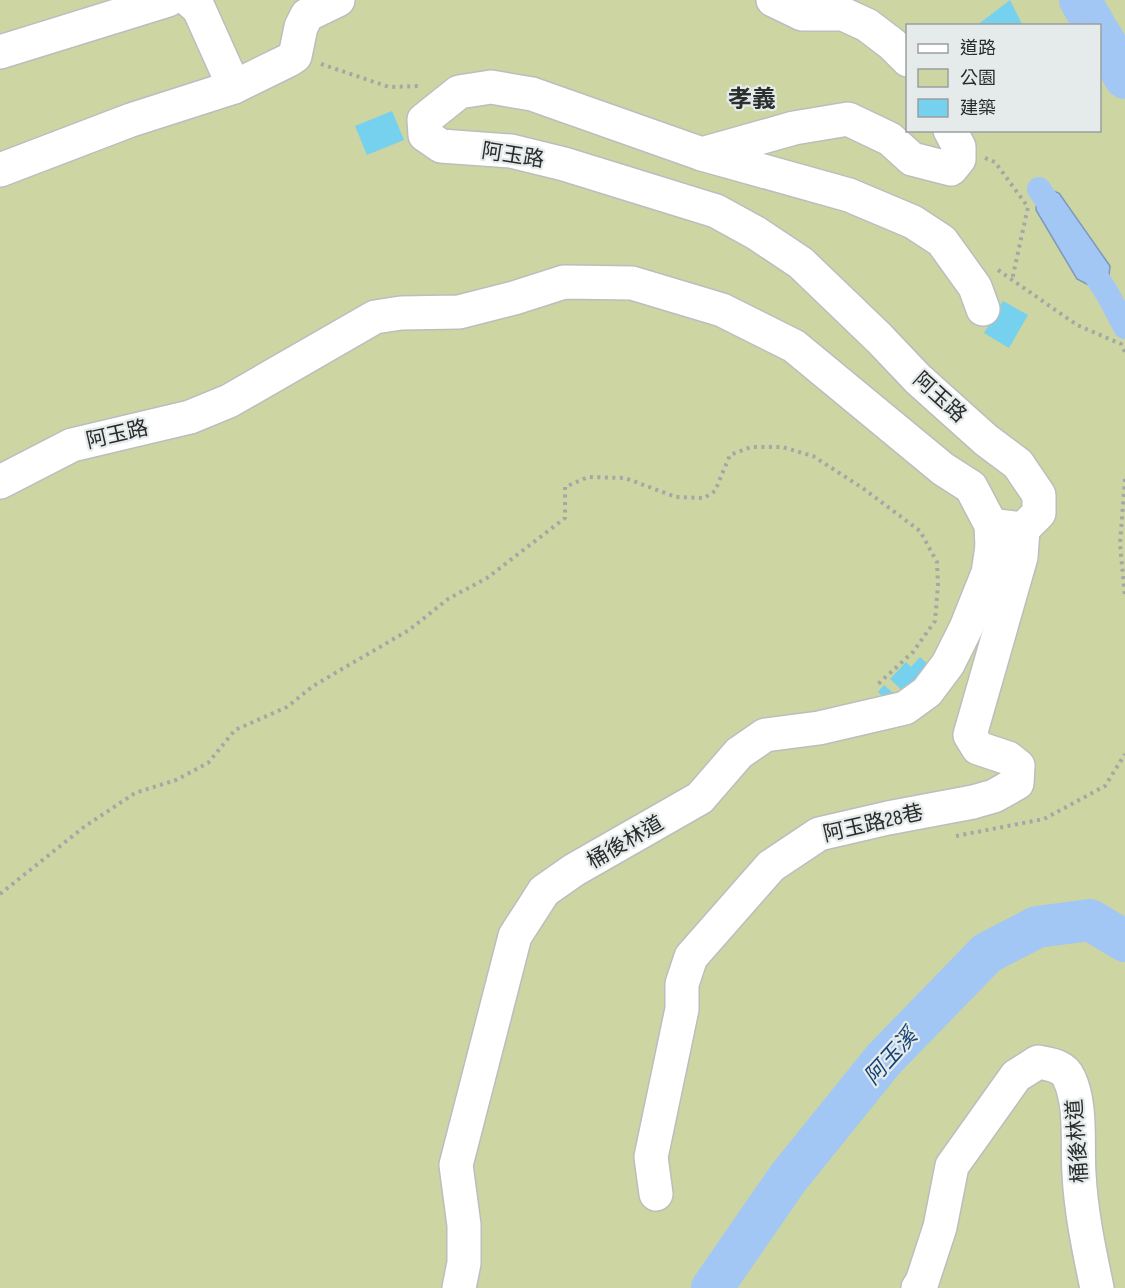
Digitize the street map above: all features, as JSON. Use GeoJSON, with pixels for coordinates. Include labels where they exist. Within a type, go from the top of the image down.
{"type":"FeatureCollection","features":[{"type":"Feature","properties":{"kind":"street"},"geometry":{"type":"LineString","coordinates":[[0,52],[168,0]]}},
{"type":"Feature","properties":{"kind":"street"},"geometry":{"type":"LineString","coordinates":[[189,0],[199,9],[234,87]]}},
{"type":"Feature","properties":{"kind":"street"},"geometry":{"type":"LineString","coordinates":[[0,170],[131,120],[234,87],[295,56],[301,27],[307,15],[338,0]]}},
{"type":"Feature","properties":{"kind":"street"},"geometry":{"type":"LineString","coordinates":[[773,0],[802,14],[843,14],[867,25],[906,58]]}},
{"type":"Feature","properties":{"kind":"street","name":"阿玉路"},"geometry":{"type":"LineString","coordinates":[[702,154],[532,94],[491,87],[459,92],[424,120],[425,135],[441,147],[511,151],[564,164],[716,211],[756,233],[801,263],[918,379],[986,440],[1018,464],[1039,495],[1039,513],[1023,529]]}},
{"type":"Feature","properties":{"kind":"street"},"geometry":{"type":"LineString","coordinates":[[702,154],[794,128],[848,118],[890,139],[912,159],[951,169],[959,159],[955,139]]}},
{"type":"Feature","properties":{"kind":"street"},"geometry":{"type":"LineString","coordinates":[[702,154],[849,195],[913,222],[942,241],[975,287],[983,309]]}},
{"type":"Feature","properties":{"kind":"street","name":"阿玉路"},"geometry":{"type":"LineString","coordinates":[[0,482],[72,445],[190,417],[229,401],[375,317],[401,313],[459,312],[564,282],[632,283],[722,310],[794,346],[943,469],[971,487],[992,536]]}},
{"type":"Feature","properties":{"kind":"street"},"geometry":{"type":"LineString","coordinates":[[992,536],[1023,529]]}},
{"type":"Feature","properties":{"kind":"street","name":"阿玉路28巷"},"geometry":{"type":"LineString","coordinates":[[657,1194],[651,1157],[681,1009],[682,984],[690,957],[771,866],[819,834],[973,802],[994,796],[1017,783],[1018,766],[1008,758],[978,748],[970,735],[1021,557],[1023,529]]}},
{"type":"Feature","properties":{"kind":"street","name":"桶後林道"},"geometry":{"type":"LineString","coordinates":[[459,1288],[464,1263],[464,1226],[456,1165],[515,936],[544,891],[574,870],[700,798],[739,753],[765,735],[819,728],[905,708],[927,692],[948,664],[966,628],[988,573],[992,536]]}},
{"type":"Feature","properties":{"kind":"street","name":"桶後林道"},"geometry":{"type":"LineString","coordinates":[[918,1288],[940,1227],[952,1166],[1016,1076],[1038,1062],[1055,1065],[1068,1075],[1076,1095],[1079,1175],[1086,1231],[1097,1288]]}},
{"type":"Feature","properties":{"kind":"path"},"geometry":{"type":"LineString","coordinates":[[295,56],[389,87],[423,86]]}},
{"type":"Feature","properties":{"kind":"path"},"geometry":{"type":"LineString","coordinates":[[955,139],[994,162],[1028,207],[1012,280]]}},
{"type":"Feature","properties":{"kind":"path"},"geometry":{"type":"LineString","coordinates":[[993,267],[1077,325],[1121,344],[1125,352]]}},
{"type":"Feature","properties":{"kind":"path"},"geometry":{"type":"LineString","coordinates":[[0,894],[84,827],[135,793],[176,780],[207,763],[235,729],[287,707],[313,686],[409,630],[448,599],[487,578],[565,518],[565,487],[588,477],[625,478],[676,497],[704,498],[715,491],[730,455],[751,447],[782,447],[813,456],[864,489],[920,531],[937,562],[938,585],[935,621],[913,652],[872,689]]}},
{"type":"Feature","properties":{"kind":"path"},"geometry":{"type":"LineString","coordinates":[[1125,479],[1120,544],[1125,597]]}},
{"type":"Feature","properties":{"kind":"path"},"geometry":{"type":"LineString","coordinates":[[956,836],[1044,819],[1105,786],[1125,754]]}},
{"type":"Feature","properties":{"kind":"green space"},"geometry":{"type":"Polygon","coordinates":[[[0,0],[1125,0],[1125,1288],[0,1288],[0,0]]]}},
{"type":"Feature","properties":{"kind":"water"},"geometry":{"type":"Polygon","coordinates":[[[1048,189],[1059,193],[1110,266],[1108,285],[1098,290],[1077,279],[1036,210],[1037,196],[1048,189]]]}},
{"type":"Feature","properties":{"kind":"building"},"geometry":{"type":"Polygon","coordinates":[[[1010,0],[1022,24],[979,24],[1010,0]]]}},
{"type":"Feature","properties":{"kind":"building"},"geometry":{"type":"Polygon","coordinates":[[[392,111],[404,140],[367,155],[355,126],[392,111]]]}},
{"type":"Feature","properties":{"kind":"building"},"geometry":{"type":"Polygon","coordinates":[[[1003,301],[1028,315],[1009,348],[984,333],[1003,301]]]}},
{"type":"Feature","properties":{"kind":"building"},"geometry":{"type":"Polygon","coordinates":[[[920,657],[929,665],[904,692],[890,679],[906,662],[911,667],[920,657]]]}},
{"type":"Feature","properties":{"kind":"building"},"geometry":{"type":"Polygon","coordinates":[[[884,685],[893,693],[886,700],[878,692],[884,685]]]}},
{"type":"Feature","properties":{"kind":"waterway"},"geometry":{"type":"LineString","coordinates":[[1080,0],[1094,24]]}},
{"type":"Feature","properties":{"kind":"waterway"},"geometry":{"type":"LineString","coordinates":[[1101,36],[1125,78]]}},
{"type":"Feature","properties":{"kind":"waterway"},"geometry":{"type":"LineString","coordinates":[[1039,189],[1060,220]]}},
{"type":"Feature","properties":{"kind":"waterway"},"geometry":{"type":"LineString","coordinates":[[1085,259],[1125,327]]}},
{"type":"Feature","properties":{"kind":"waterway","name":"阿玉溪"},"geometry":{"type":"LineString","coordinates":[[712,1288],[788,1178],[884,1059],[987,953],[1037,927],[1090,920],[1125,941]]}},
{"type":"Feature","properties":{"kind":"district","name":"孝義"},"geometry":{"type":"Point","coordinates":[752,99]}}]}
